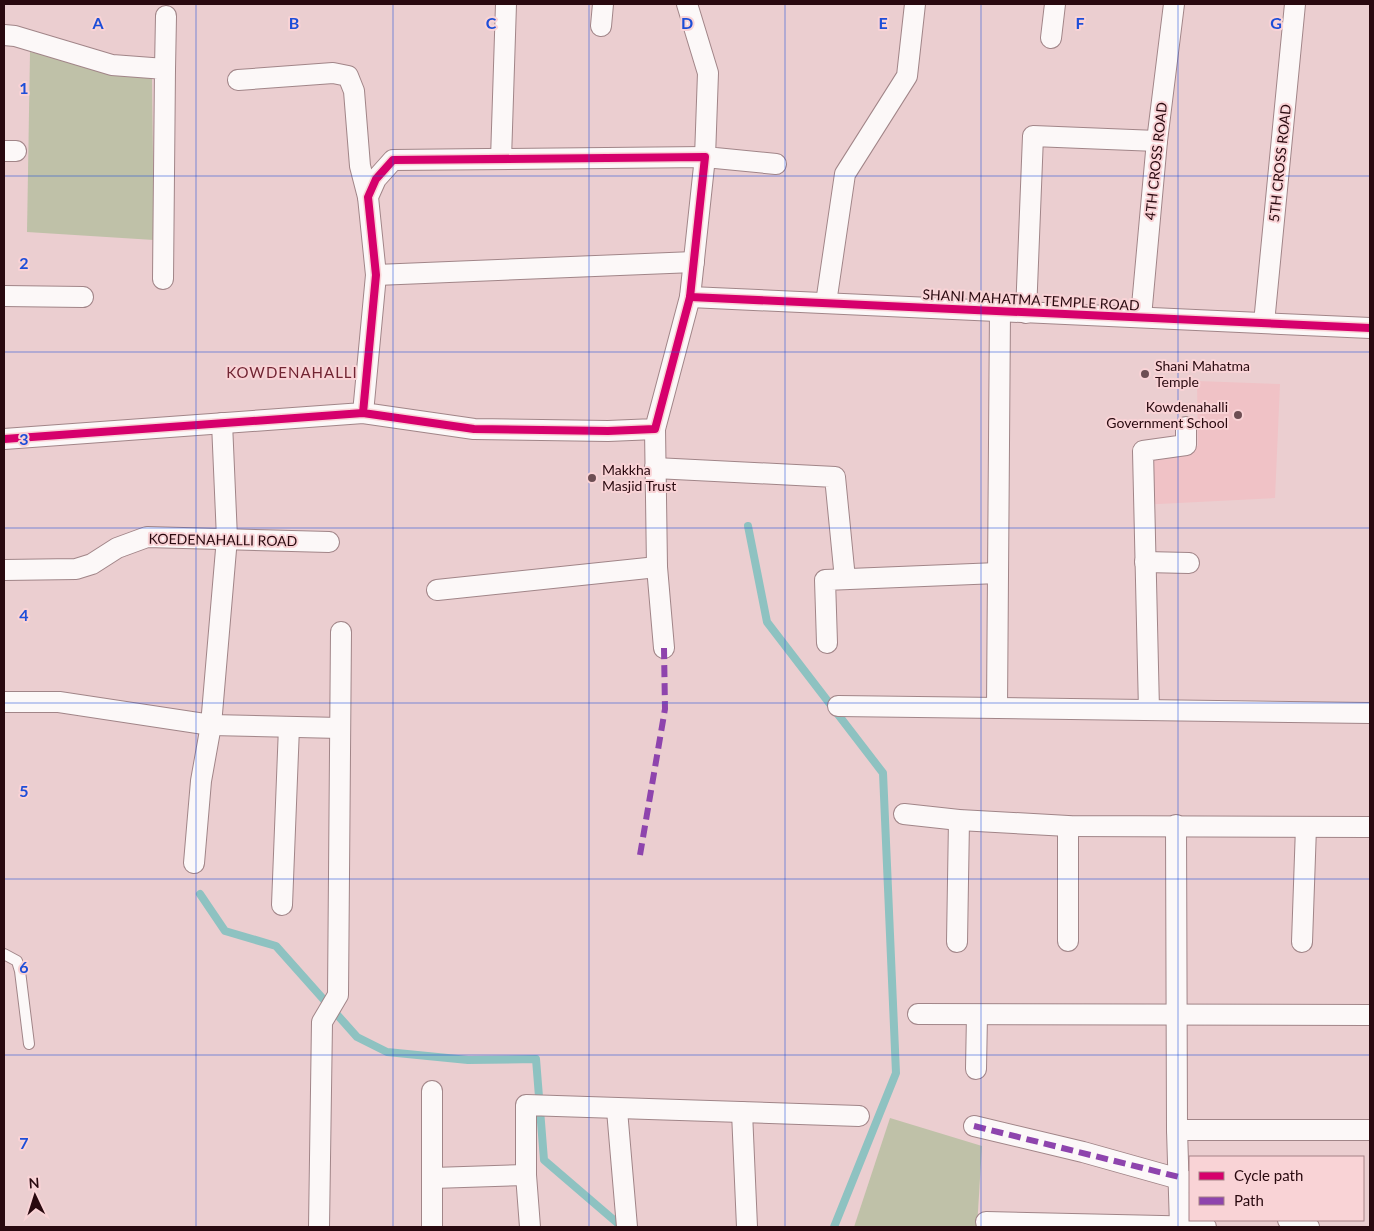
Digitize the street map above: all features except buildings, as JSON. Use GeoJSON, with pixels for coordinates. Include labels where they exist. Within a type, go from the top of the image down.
{"type":"FeatureCollection","features":[{"type":"Feature","properties":{"kind":"street"},"geometry":{"type":"LineString","coordinates":[[501,159],[506,4]]}},
{"type":"Feature","properties":{"kind":"street"},"geometry":{"type":"LineString","coordinates":[[601,26],[603,4]]}},
{"type":"Feature","properties":{"kind":"street"},"geometry":{"type":"LineString","coordinates":[[664,648],[657,567],[655,429],[690,297],[705,157],[708,73],[687,4]]}},
{"type":"Feature","properties":{"kind":"street"},"geometry":{"type":"LineString","coordinates":[[826,304],[845,174],[907,76],[915,4]]}},
{"type":"Feature","properties":{"kind":"street"},"geometry":{"type":"LineString","coordinates":[[1051,38],[1055,4]]}},
{"type":"Feature","properties":{"kind":"street","name":"4TH CROSS ROAD"},"geometry":{"type":"LineString","coordinates":[[1141,318],[1157,141],[1174,4]]}},
{"type":"Feature","properties":{"kind":"street","name":"5TH CROSS ROAD"},"geometry":{"type":"LineString","coordinates":[[1264,323],[1296,4]]}},
{"type":"Feature","properties":{"kind":"street"},"geometry":{"type":"LineString","coordinates":[[163,279],[166,16]]}},
{"type":"Feature","properties":{"kind":"street"},"geometry":{"type":"LineString","coordinates":[[4,35],[15,36],[112,65],[165,69]]}},
{"type":"Feature","properties":{"kind":"street"},"geometry":{"type":"LineString","coordinates":[[238,80],[334,73],[348,76],[354,91],[359,156],[368,197],[376,275],[363,413]]}},
{"type":"Feature","properties":{"kind":"street"},"geometry":{"type":"LineString","coordinates":[[1026,312],[1033,136],[1157,141]]}},
{"type":"Feature","properties":{"kind":"street"},"geometry":{"type":"LineString","coordinates":[[368,197],[376,179],[393,160],[705,157],[776,164]]}},
{"type":"Feature","properties":{"kind":"street"},"geometry":{"type":"LineString","coordinates":[[376,275],[694,262]]}},
{"type":"Feature","properties":{"kind":"street"},"geometry":{"type":"LineString","coordinates":[[4,296],[82,297]]}},
{"type":"Feature","properties":{"kind":"street","name":"SHANI MAHATMA TEMPLE ROAD"},"geometry":{"type":"LineString","coordinates":[[690,297],[1370,328]]}},
{"type":"Feature","properties":{"kind":"street"},"geometry":{"type":"LineString","coordinates":[[997,708],[1000,312]]}},
{"type":"Feature","properties":{"kind":"street"},"geometry":{"type":"LineString","coordinates":[[4,439],[363,413],[474,429],[608,431],[655,429]]}},
{"type":"Feature","properties":{"kind":"street"},"geometry":{"type":"LineString","coordinates":[[194,864],[201,781],[211,725],[227,538],[222,423]]}},
{"type":"Feature","properties":{"kind":"street"},"geometry":{"type":"LineString","coordinates":[[1149,710],[1143,451],[1186,445],[1186,428]]}},
{"type":"Feature","properties":{"kind":"street"},"geometry":{"type":"LineString","coordinates":[[655,468],[835,477],[845,579]]}},
{"type":"Feature","properties":{"kind":"street","name":"KOEDENAHALLI ROAD"},"geometry":{"type":"LineString","coordinates":[[4,570],[76,569],[92,564],[117,548],[146,537],[328,542]]}},
{"type":"Feature","properties":{"kind":"street"},"geometry":{"type":"LineString","coordinates":[[1145,562],[1189,563]]}},
{"type":"Feature","properties":{"kind":"street"},"geometry":{"type":"LineString","coordinates":[[437,590],[657,567]]}},
{"type":"Feature","properties":{"kind":"street"},"geometry":{"type":"LineString","coordinates":[[827,643],[824,580],[998,574]]}},
{"type":"Feature","properties":{"kind":"street"},"geometry":{"type":"LineString","coordinates":[[320,1227],[322,1022],[338,995],[341,632]]}},
{"type":"Feature","properties":{"kind":"street"},"geometry":{"type":"LineString","coordinates":[[4,702],[59,702],[211,725],[340,728]]}},
{"type":"Feature","properties":{"kind":"street"},"geometry":{"type":"LineString","coordinates":[[838,706],[1370,712]]}},
{"type":"Feature","properties":{"kind":"street"},"geometry":{"type":"LineString","coordinates":[[282,905],[289,727]]}},
{"type":"Feature","properties":{"kind":"street"},"geometry":{"type":"LineString","coordinates":[[904,814],[959,820],[1068,826],[1370,827]]}},
{"type":"Feature","properties":{"kind":"street"},"geometry":{"type":"LineString","coordinates":[[957,942],[959,820]]}},
{"type":"Feature","properties":{"kind":"street"},"geometry":{"type":"LineString","coordinates":[[1176,825],[1177,1130],[1185,1179],[1180,1226]]}},
{"type":"Feature","properties":{"kind":"street"},"geometry":{"type":"LineString","coordinates":[[1068,826],[1068,941]]}},
{"type":"Feature","properties":{"kind":"street"},"geometry":{"type":"LineString","coordinates":[[1302,942],[1306,827]]}},
{"type":"Feature","properties":{"kind":"street"},"geometry":{"type":"LineString","coordinates":[[918,1014],[1370,1015]]}},
{"type":"Feature","properties":{"kind":"street"},"geometry":{"type":"LineString","coordinates":[[976,1068],[977,1015]]}},
{"type":"Feature","properties":{"kind":"street"},"geometry":{"type":"LineString","coordinates":[[432,1092],[432,1227]]}},
{"type":"Feature","properties":{"kind":"street"},"geometry":{"type":"LineString","coordinates":[[530,1227],[526,1175],[526,1105],[617,1110],[859,1116]]}},
{"type":"Feature","properties":{"kind":"street"},"geometry":{"type":"LineString","coordinates":[[617,1110],[627,1227]]}},
{"type":"Feature","properties":{"kind":"street"},"geometry":{"type":"LineString","coordinates":[[742,1112],[747,1227]]}},
{"type":"Feature","properties":{"kind":"street"},"geometry":{"type":"LineString","coordinates":[[974,1126],[1185,1179]]}},
{"type":"Feature","properties":{"kind":"street"},"geometry":{"type":"LineString","coordinates":[[1177,1130],[1370,1130]]}},
{"type":"Feature","properties":{"kind":"street"},"geometry":{"type":"LineString","coordinates":[[433,1178],[526,1175]]}},
{"type":"Feature","properties":{"kind":"street"},"geometry":{"type":"LineString","coordinates":[[1291,1221],[1309,1227]]}},
{"type":"Feature","properties":{"kind":"street"},"geometry":{"type":"LineString","coordinates":[[986,1222],[1206,1227]]}},
{"type":"Feature","properties":{"kind":"lane"},"geometry":{"type":"LineString","coordinates":[[4,954],[17,961],[20,971],[29,1044]]}},
{"type":"Feature","properties":{"kind":"shaded area","name":"Kowdenahalli Government School"},"geometry":{"type":"Polygon","coordinates":[[[1197,381],[1280,384],[1275,498],[1139,505],[1139,452],[1198,446],[1197,381]]]}},
{"type":"Feature","properties":{"kind":"green space"},"geometry":{"type":"Polygon","coordinates":[[[30,52],[152,77],[154,240],[27,232],[30,52]]]}},
{"type":"Feature","properties":{"kind":"green space"},"geometry":{"type":"Polygon","coordinates":[[[890,1118],[982,1146],[977,1227],[854,1227],[890,1118]]]}},
{"type":"Feature","properties":{"kind":"waterway"},"geometry":{"type":"LineString","coordinates":[[748,526],[767,622],[883,773],[896,1073],[834,1227]]}},
{"type":"Feature","properties":{"kind":"waterway"},"geometry":{"type":"LineString","coordinates":[[200,894],[225,931],[276,946],[357,1037],[387,1052],[468,1060],[536,1059],[544,1160],[622,1227]]}},
{"type":"Feature","properties":{"kind":"marked path"},"geometry":{"type":"LineString","coordinates":[[640,855],[665,709],[664,648]]}},
{"type":"Feature","properties":{"kind":"marked path"},"geometry":{"type":"LineString","coordinates":[[974,1126],[1179,1177]]}},
{"type":"Feature","properties":{"kind":"cycle path"},"geometry":{"type":"LineString","coordinates":[[4,439],[363,413],[474,429],[608,431],[655,429],[690,297],[705,157],[393,160],[376,179],[368,197],[376,275],[363,413]]}},
{"type":"Feature","properties":{"kind":"cycle path"},"geometry":{"type":"LineString","coordinates":[[690,297],[1370,328]]}},
{"type":"Feature","properties":{"kind":"place","name":"Shani Mahatma Temple"},"geometry":{"type":"Point","coordinates":[1145,374]}},
{"type":"Feature","properties":{"kind":"place","name":"Kowdenahalli Government School"},"geometry":{"type":"Point","coordinates":[1238,415]}},
{"type":"Feature","properties":{"kind":"place","name":"Makkha Masjid Trust"},"geometry":{"type":"Point","coordinates":[592,478]}},
{"type":"Feature","properties":{"kind":"district","name":"KOWDENAHALLI"},"geometry":{"type":"Point","coordinates":[292,373]}}]}
